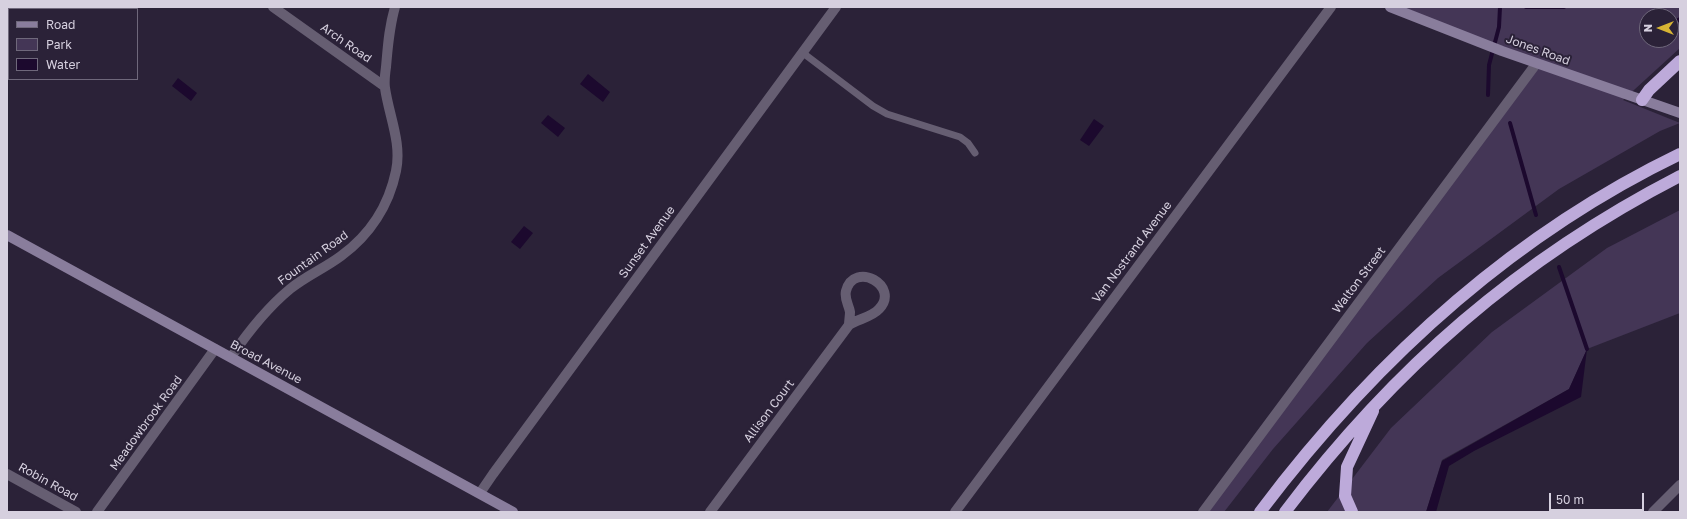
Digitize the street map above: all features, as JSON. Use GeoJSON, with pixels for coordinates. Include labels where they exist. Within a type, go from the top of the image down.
{"type":"FeatureCollection","features":[{"type":"Feature","properties":{"kind":"highway"},"geometry":{"type":"LineString","coordinates":[[1642,100],[1649,90],[1680,61]]}},
{"type":"Feature","properties":{"kind":"highway"},"geometry":{"type":"LineString","coordinates":[[1260,512],[1312,446],[1347,405],[1407,344],[1459,297],[1515,254],[1572,215],[1625,183],[1680,154]]}},
{"type":"Feature","properties":{"kind":"highway"},"geometry":{"type":"LineString","coordinates":[[1285,512],[1328,457],[1377,401],[1457,325],[1511,281],[1586,229],[1626,205],[1680,176]]}},
{"type":"Feature","properties":{"kind":"highway"},"geometry":{"type":"LineString","coordinates":[[1352,512],[1345,496],[1347,467],[1377,401]]}},
{"type":"Feature","properties":{"kind":"street","name":"Arch Road"},"geometry":{"type":"LineString","coordinates":[[273,7],[384,86]]}},
{"type":"Feature","properties":{"kind":"street","name":"Fountain Road"},"geometry":{"type":"LineString","coordinates":[[231,357],[271,306],[295,285],[341,256],[357,243],[371,227],[384,208],[393,182],[399,152],[384,86],[388,36],[395,7]]}},
{"type":"Feature","properties":{"kind":"street","name":"Sunset Avenue"},"geometry":{"type":"LineString","coordinates":[[480,493],[836,7]]}},
{"type":"Feature","properties":{"kind":"street","name":"Van Nostrand Avenue"},"geometry":{"type":"LineString","coordinates":[[955,512],[1331,7]]}},
{"type":"Feature","properties":{"kind":"street","name":"Jones Road"},"geometry":{"type":"LineString","coordinates":[[1390,7],[1536,64],[1680,113]]}},
{"type":"Feature","properties":{"kind":"street","name":"Walton Street"},"geometry":{"type":"LineString","coordinates":[[1203,512],[1536,64]]}},
{"type":"Feature","properties":{"kind":"street","name":"Broad Avenue"},"geometry":{"type":"LineString","coordinates":[[7,235],[513,512]]}},
{"type":"Feature","properties":{"kind":"street","name":"Allison Court"},"geometry":{"type":"LineString","coordinates":[[710,512],[849,325],[874,313],[883,305],[884,293],[882,287],[874,278],[857,278],[848,286],[846,298],[850,312],[849,325]]}},
{"type":"Feature","properties":{"kind":"street","name":"Meadowbrook Road"},"geometry":{"type":"LineString","coordinates":[[97,512],[215,349]]}},
{"type":"Feature","properties":{"kind":"street","name":"Robin Road"},"geometry":{"type":"LineString","coordinates":[[7,474],[76,512]]}},
{"type":"Feature","properties":{"kind":"street"},"geometry":{"type":"LineString","coordinates":[[1653,512],[1680,485]]}},
{"type":"Feature","properties":{"kind":"lane"},"geometry":{"type":"LineString","coordinates":[[802,52],[873,106],[887,114],[960,137],[968,142],[974,153]]}},
{"type":"Feature","properties":{"kind":"green space"},"geometry":{"type":"Polygon","coordinates":[[[1388,7],[1680,7],[1680,48],[1623,100],[1680,123],[1660,131],[1559,189],[1438,278],[1367,343],[1273,449],[1224,512],[1204,512],[1541,61],[1388,7]]]}},
{"type":"Feature","properties":{"kind":"green space"},"geometry":{"type":"Polygon","coordinates":[[[1680,210],[1680,313],[1587,349],[1569,389],[1442,460],[1426,512],[1327,512],[1391,428],[1492,332],[1607,248],[1680,210]]]}},
{"type":"Feature","properties":{"kind":"water"},"geometry":{"type":"Polygon","coordinates":[[[588,74],[610,92],[603,102],[580,84],[588,74]]]}},
{"type":"Feature","properties":{"kind":"water"},"geometry":{"type":"Polygon","coordinates":[[[178,78],[197,93],[191,101],[172,86],[178,78]]]}},
{"type":"Feature","properties":{"kind":"water"},"geometry":{"type":"Polygon","coordinates":[[[548,115],[565,128],[558,137],[541,123],[548,115]]]}},
{"type":"Feature","properties":{"kind":"water"},"geometry":{"type":"Polygon","coordinates":[[[1094,119],[1104,126],[1089,146],[1080,140],[1094,119]]]}},
{"type":"Feature","properties":{"kind":"water"},"geometry":{"type":"Polygon","coordinates":[[[524,226],[533,233],[520,249],[511,242],[524,226]]]}},
{"type":"Feature","properties":{"kind":"water"},"geometry":{"type":"Polygon","coordinates":[[[1587,349],[1581,397],[1474,451],[1449,466],[1436,512],[1426,512],[1442,461],[1569,389],[1587,349]]]}},
{"type":"Feature","properties":{"kind":"waterway"},"geometry":{"type":"LineString","coordinates":[[1488,95],[1489,65],[1499,27],[1500,7]]}},
{"type":"Feature","properties":{"kind":"waterway"},"geometry":{"type":"LineString","coordinates":[[1526,7],[1564,7]]}},
{"type":"Feature","properties":{"kind":"waterway"},"geometry":{"type":"LineString","coordinates":[[1510,123],[1536,215]]}},
{"type":"Feature","properties":{"kind":"waterway"},"geometry":{"type":"LineString","coordinates":[[1559,267],[1587,349]]}}]}
